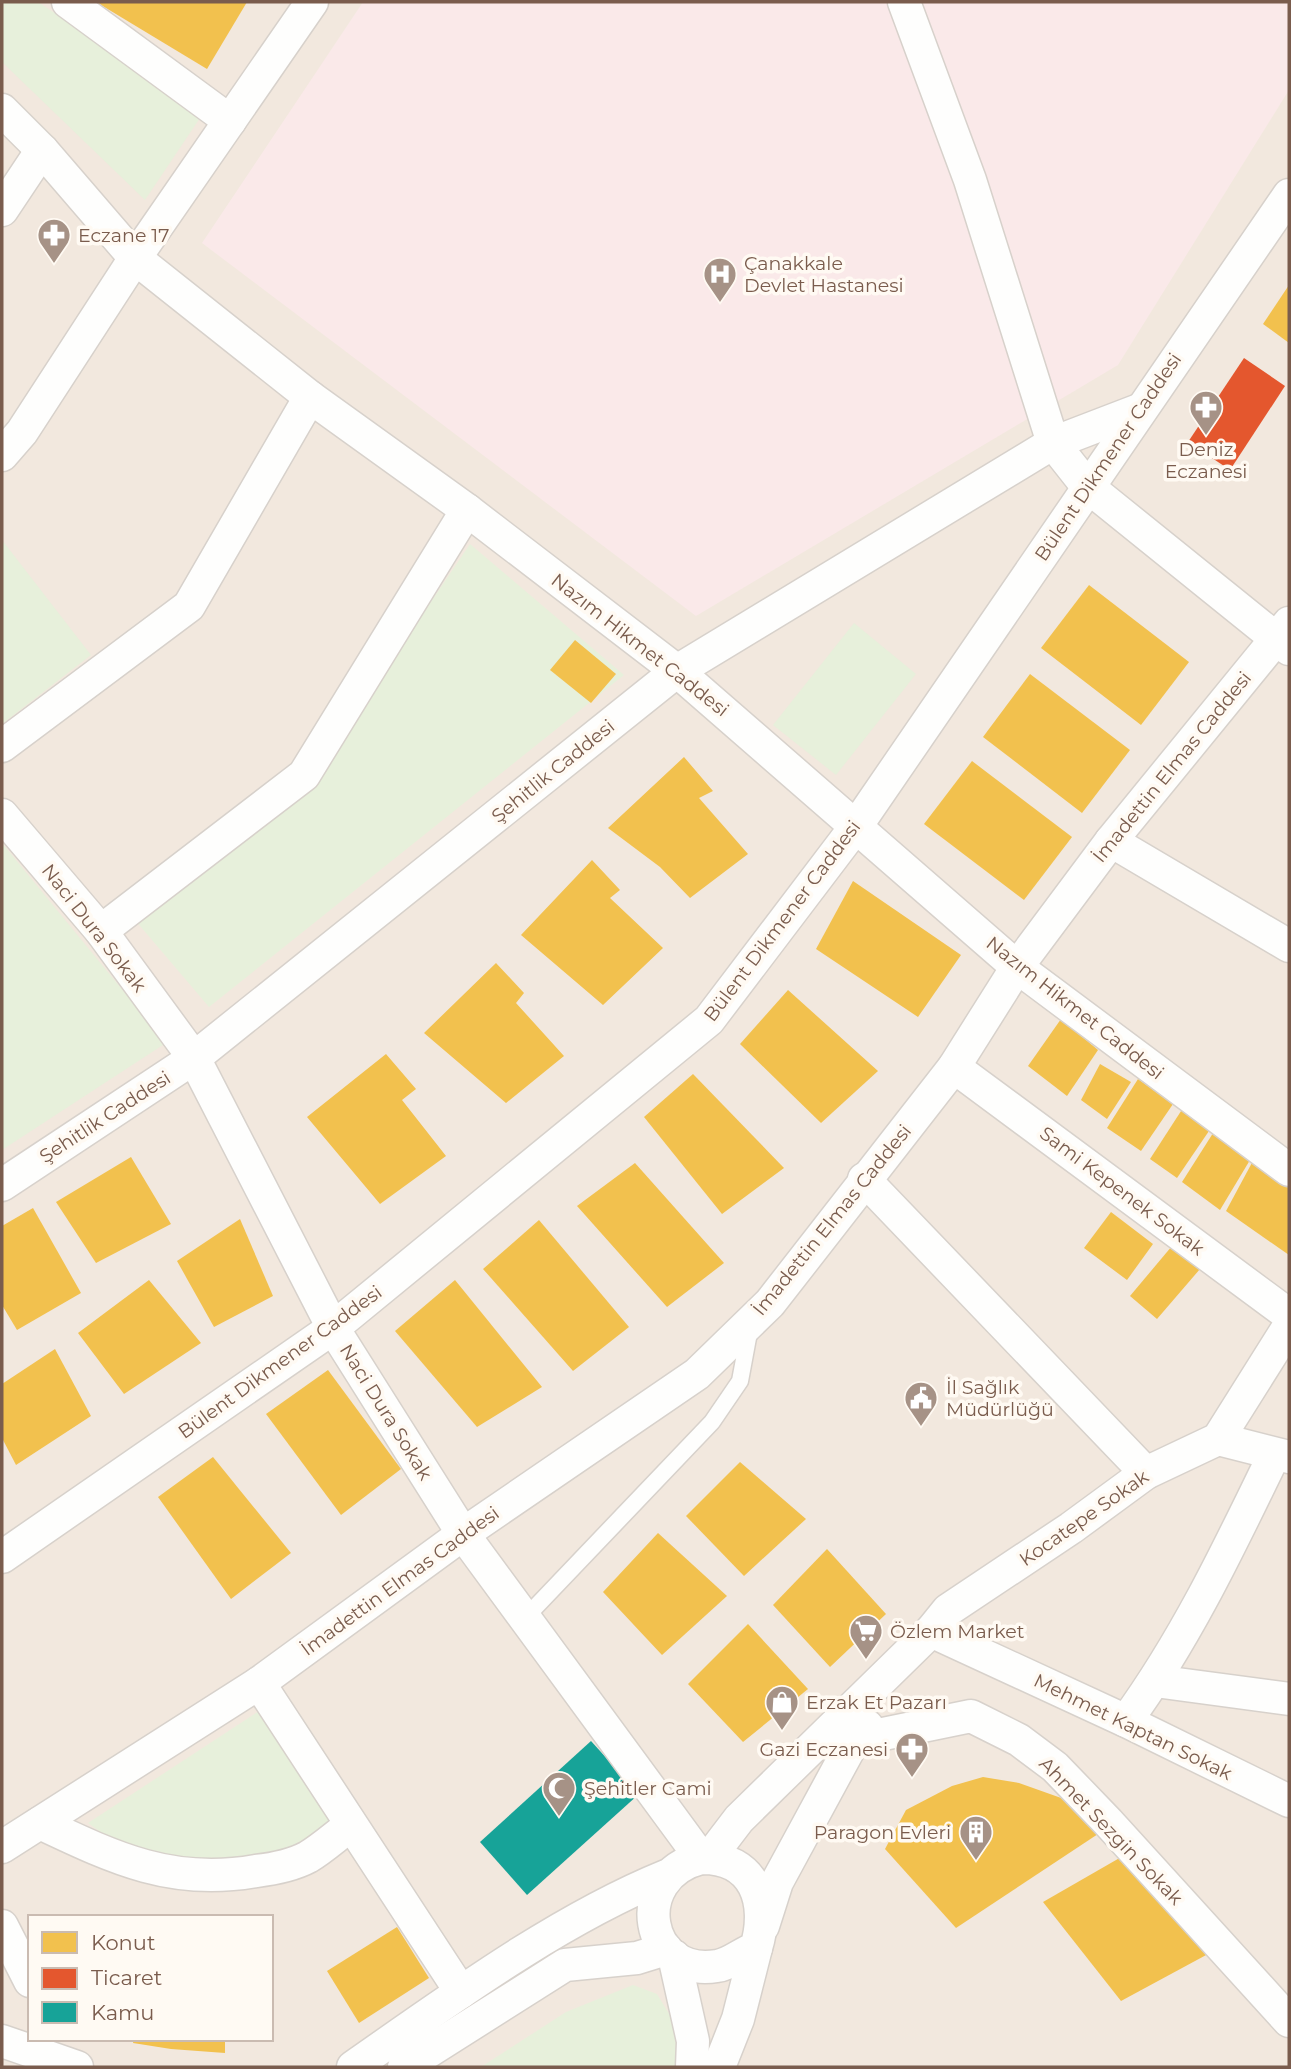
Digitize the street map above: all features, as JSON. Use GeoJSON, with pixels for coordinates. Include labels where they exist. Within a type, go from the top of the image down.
{"type":"FeatureCollection","features":[{"type":"Feature","properties":{"kind":"street"},"geometry":{"type":"LineString","coordinates":[[68,2],[230,121]]}},
{"type":"Feature","properties":{"kind":"street"},"geometry":{"type":"LineString","coordinates":[[2,455],[22,432],[135,258],[312,2]]}},
{"type":"Feature","properties":{"kind":"street"},"geometry":{"type":"LineString","coordinates":[[904,2],[970,180],[1053,443],[1087,486],[1285,637]]}},
{"type":"Feature","properties":{"kind":"street","name":"Nazım Hikmet Caddesi"},"geometry":{"type":"LineString","coordinates":[[2,110],[43,150],[135,258],[310,397],[467,510],[677,671],[1017,967],[1289,1170]]}},
{"type":"Feature","properties":{"kind":"street"},"geometry":{"type":"LineString","coordinates":[[2,210],[43,150]]}},
{"type":"Feature","properties":{"kind":"street","name":"Bülent Dikmener Caddesi"},"geometry":{"type":"LineString","coordinates":[[2,1557],[333,1328],[709,1020],[857,825],[1139,410],[1289,195]]}},
{"type":"Feature","properties":{"kind":"street"},"geometry":{"type":"LineString","coordinates":[[2,746],[189,606],[310,397]]}},
{"type":"Feature","properties":{"kind":"street","name":"Şehitlik Caddesi"},"geometry":{"type":"LineString","coordinates":[[2,1185],[194,1058],[677,671],[1053,443],[1139,410]]}},
{"type":"Feature","properties":{"kind":"street"},"geometry":{"type":"LineString","coordinates":[[101,931],[304,775],[467,510]]}},
{"type":"Feature","properties":{"kind":"street","name":"İmadettin Elmas Caddesi"},"geometry":{"type":"LineString","coordinates":[[2,1847],[259,1683],[463,1534],[697,1374],[770,1303],[954,1066],[1017,967],[1111,841],[1285,637]]}},
{"type":"Feature","properties":{"kind":"street","name":"Naci Dura Sokak"},"geometry":{"type":"LineString","coordinates":[[2,814],[101,931],[194,1058],[333,1328],[463,1534],[706,1857]]}},
{"type":"Feature","properties":{"kind":"street"},"geometry":{"type":"LineString","coordinates":[[1111,841],[1289,946]]}},
{"type":"Feature","properties":{"kind":"street","name":"Sami Kepenek Sokak"},"geometry":{"type":"LineString","coordinates":[[954,1066],[1289,1315]]}},
{"type":"Feature","properties":{"kind":"street"},"geometry":{"type":"LineString","coordinates":[[864,1179],[1146,1473]]}},
{"type":"Feature","properties":{"kind":"street"},"geometry":{"type":"LineString","coordinates":[[1126,1721],[1155,1681],[1282,1456],[1219,1439],[1289,1326]]}},
{"type":"Feature","properties":{"kind":"street","name":"Kocatepe Sokak"},"geometry":{"type":"LineString","coordinates":[[941,1626],[1146,1473],[1219,1439]]}},
{"type":"Feature","properties":{"kind":"street"},"geometry":{"type":"LineString","coordinates":[[719,2067],[738,2019],[777,1882],[854,1740],[941,1626]]}},
{"type":"Feature","properties":{"kind":"street"},"geometry":{"type":"LineString","coordinates":[[706,1857],[739,1819],[941,1626]]}},
{"type":"Feature","properties":{"kind":"street","name":"Mehmet Kaptan Sokak"},"geometry":{"type":"LineString","coordinates":[[941,1626],[976,1653],[1126,1721],[1289,1801]]}},
{"type":"Feature","properties":{"kind":"street"},"geometry":{"type":"LineString","coordinates":[[1155,1681],[1289,1699]]}},
{"type":"Feature","properties":{"kind":"street"},"geometry":{"type":"LineString","coordinates":[[259,1683],[461,1992]]}},
{"type":"Feature","properties":{"kind":"street","name":"Ahmet Sezgin Sokak"},"geometry":{"type":"LineString","coordinates":[[854,1740],[971,1716],[1019,1740],[1055,1767],[1108,1822],[1289,2021]]}},
{"type":"Feature","properties":{"kind":"street"},"geometry":{"type":"LineString","coordinates":[[40,1823],[129,1863],[203,1877],[236,1875],[297,1861],[307,1857],[351,1825]]}},
{"type":"Feature","properties":{"kind":"street"},"geometry":{"type":"LineString","coordinates":[[353,2067],[461,1992],[619,1895],[666,1876],[677,1867],[706,1857],[726,1860],[751,1880],[759,1894],[760,1937]]}},
{"type":"Feature","properties":{"kind":"street"},"geometry":{"type":"LineString","coordinates":[[666,1876],[658,1889],[653,1920],[670,1953],[693,2041],[692,2067]]}},
{"type":"Feature","properties":{"kind":"street"},"geometry":{"type":"LineString","coordinates":[[2,1926],[28,1977]]}},
{"type":"Feature","properties":{"kind":"street"},"geometry":{"type":"LineString","coordinates":[[404,2067],[565,1965],[670,1953],[688,1964],[718,1966],[760,1937]]}},
{"type":"Feature","properties":{"kind":"street"},"geometry":{"type":"LineString","coordinates":[[2,2040],[65,2057]]}},
{"type":"Feature","properties":{"kind":"lane"},"geometry":{"type":"LineString","coordinates":[[525,1618],[712,1422],[740,1381],[751,1321]]}},
{"type":"Feature","properties":{"kind":"shaded area"},"geometry":{"type":"Polygon","coordinates":[[[2,2],[1289,2],[1289,2067],[2,2067],[2,2]]]}},
{"type":"Feature","properties":{"kind":"shaded area","name":"Çanakkale Devlet Hastanesi"},"geometry":{"type":"Polygon","coordinates":[[[363,2],[1289,2],[1289,90],[1118,365],[696,616],[202,243],[363,2]]]}},
{"type":"Feature","properties":{"kind":"green space"},"geometry":{"type":"Polygon","coordinates":[[[2,2],[38,2],[204,112],[145,200],[2,62],[2,2]]]}},
{"type":"Feature","properties":{"kind":"green space"},"geometry":{"type":"Polygon","coordinates":[[[2,540],[91,655],[2,724],[2,540]]]}},
{"type":"Feature","properties":{"kind":"green space"},"geometry":{"type":"Polygon","coordinates":[[[470,544],[624,675],[209,1007],[135,920],[309,782],[470,544]]]}},
{"type":"Feature","properties":{"kind":"green space"},"geometry":{"type":"Polygon","coordinates":[[[854,623],[916,674],[836,775],[773,725],[854,623]]]}},
{"type":"Feature","properties":{"kind":"green space"},"geometry":{"type":"Polygon","coordinates":[[[2,843],[166,1043],[2,1150],[2,843]]]}},
{"type":"Feature","properties":{"kind":"green space"},"geometry":{"type":"Polygon","coordinates":[[[259,1711],[338,1821],[297,1850],[180,1868],[128,1852],[88,1823],[259,1711]]]}},
{"type":"Feature","properties":{"kind":"green space"},"geometry":{"type":"Polygon","coordinates":[[[633,1985],[657,1994],[695,2056],[691,2067],[481,2067],[566,2012],[633,1985]]]}},
{"type":"Feature","properties":{"kind":"building: Konut"},"geometry":{"type":"Polygon","coordinates":[[[96,2],[247,2],[207,69],[96,2]]]}},
{"type":"Feature","properties":{"kind":"building: Konut"},"geometry":{"type":"Polygon","coordinates":[[[1289,285],[1289,343],[1263,324],[1289,285]]]}},
{"type":"Feature","properties":{"kind":"building: Konut"},"geometry":{"type":"Polygon","coordinates":[[[1089,585],[1189,662],[1141,725],[1041,648],[1089,585]]]}},
{"type":"Feature","properties":{"kind":"building: Konut"},"geometry":{"type":"Polygon","coordinates":[[[575,640],[616,674],[591,703],[550,670],[575,640]]]}},
{"type":"Feature","properties":{"kind":"building: Konut"},"geometry":{"type":"Polygon","coordinates":[[[1030,674],[1130,750],[1082,813],[983,737],[1030,674]]]}},
{"type":"Feature","properties":{"kind":"building: Konut"},"geometry":{"type":"Polygon","coordinates":[[[684,757],[713,791],[699,798],[748,854],[690,898],[660,867],[608,828],[684,757]]]}},
{"type":"Feature","properties":{"kind":"building: Konut"},"geometry":{"type":"Polygon","coordinates":[[[972,761],[1072,837],[1024,900],[924,824],[972,761]]]}},
{"type":"Feature","properties":{"kind":"building: Konut"},"geometry":{"type":"Polygon","coordinates":[[[592,860],[620,890],[610,898],[663,948],[603,1005],[521,935],[592,860]]]}},
{"type":"Feature","properties":{"kind":"building: Konut"},"geometry":{"type":"Polygon","coordinates":[[[853,881],[961,955],[918,1017],[816,949],[853,881]]]}},
{"type":"Feature","properties":{"kind":"building: Konut"},"geometry":{"type":"Polygon","coordinates":[[[496,963],[524,993],[516,1003],[564,1056],[506,1103],[424,1033],[496,963]]]}},
{"type":"Feature","properties":{"kind":"building: Konut"},"geometry":{"type":"Polygon","coordinates":[[[788,990],[878,1071],[821,1123],[740,1044],[788,990]]]}},
{"type":"Feature","properties":{"kind":"building: Konut"},"geometry":{"type":"Polygon","coordinates":[[[1061,1019],[1098,1050],[1067,1096],[1028,1066],[1061,1019]]]}},
{"type":"Feature","properties":{"kind":"building: Konut"},"geometry":{"type":"Polygon","coordinates":[[[386,1054],[416,1089],[402,1100],[446,1156],[380,1204],[307,1117],[386,1054]]]}},
{"type":"Feature","properties":{"kind":"building: Konut"},"geometry":{"type":"Polygon","coordinates":[[[1100,1064],[1131,1082],[1107,1119],[1081,1100],[1100,1064]]]}},
{"type":"Feature","properties":{"kind":"building: Konut"},"geometry":{"type":"Polygon","coordinates":[[[693,1074],[784,1168],[722,1214],[644,1117],[693,1074]]]}},
{"type":"Feature","properties":{"kind":"building: Konut"},"geometry":{"type":"Polygon","coordinates":[[[1138,1079],[1173,1104],[1141,1151],[1107,1128],[1138,1079]]]}},
{"type":"Feature","properties":{"kind":"building: Konut"},"geometry":{"type":"Polygon","coordinates":[[[1183,1108],[1211,1128],[1177,1178],[1150,1159],[1183,1108]]]}},
{"type":"Feature","properties":{"kind":"building: Konut"},"geometry":{"type":"Polygon","coordinates":[[[1215,1130],[1253,1155],[1220,1210],[1182,1182],[1215,1130]]]}},
{"type":"Feature","properties":{"kind":"building: Konut"},"geometry":{"type":"Polygon","coordinates":[[[131,1157],[171,1224],[96,1263],[56,1202],[131,1157]]]}},
{"type":"Feature","properties":{"kind":"building: Konut"},"geometry":{"type":"Polygon","coordinates":[[[1254,1159],[1289,1182],[1289,1255],[1226,1211],[1254,1159]]]}},
{"type":"Feature","properties":{"kind":"building: Konut"},"geometry":{"type":"Polygon","coordinates":[[[635,1163],[724,1263],[667,1307],[577,1206],[635,1163]]]}},
{"type":"Feature","properties":{"kind":"building: Konut"},"geometry":{"type":"Polygon","coordinates":[[[33,1208],[81,1293],[17,1330],[2,1305],[2,1226],[33,1208]]]}},
{"type":"Feature","properties":{"kind":"building: Konut"},"geometry":{"type":"Polygon","coordinates":[[[1111,1212],[1153,1244],[1127,1280],[1084,1248],[1111,1212]]]}},
{"type":"Feature","properties":{"kind":"building: Konut"},"geometry":{"type":"Polygon","coordinates":[[[240,1219],[273,1296],[214,1327],[177,1261],[240,1219]]]}},
{"type":"Feature","properties":{"kind":"building: Konut"},"geometry":{"type":"Polygon","coordinates":[[[539,1220],[629,1327],[573,1371],[483,1269],[539,1220]]]}},
{"type":"Feature","properties":{"kind":"building: Konut"},"geometry":{"type":"Polygon","coordinates":[[[1172,1246],[1200,1269],[1157,1319],[1130,1296],[1172,1246]]]}},
{"type":"Feature","properties":{"kind":"building: Konut"},"geometry":{"type":"Polygon","coordinates":[[[149,1280],[201,1343],[124,1394],[78,1333],[149,1280]]]}},
{"type":"Feature","properties":{"kind":"building: Konut"},"geometry":{"type":"Polygon","coordinates":[[[455,1280],[542,1387],[477,1427],[395,1331],[455,1280]]]}},
{"type":"Feature","properties":{"kind":"building: Konut"},"geometry":{"type":"Polygon","coordinates":[[[55,1349],[91,1416],[16,1465],[2,1438],[2,1384],[55,1349]]]}},
{"type":"Feature","properties":{"kind":"building: Konut"},"geometry":{"type":"Polygon","coordinates":[[[328,1370],[401,1469],[341,1515],[266,1414],[328,1370]]]}},
{"type":"Feature","properties":{"kind":"building: Konut"},"geometry":{"type":"Polygon","coordinates":[[[213,1457],[291,1553],[231,1599],[158,1497],[213,1457]]]}},
{"type":"Feature","properties":{"kind":"building: Konut"},"geometry":{"type":"Polygon","coordinates":[[[740,1462],[806,1519],[744,1576],[686,1516],[740,1462]]]}},
{"type":"Feature","properties":{"kind":"building: Konut"},"geometry":{"type":"Polygon","coordinates":[[[658,1533],[727,1596],[662,1655],[603,1592],[658,1533]]]}},
{"type":"Feature","properties":{"kind":"building: Konut"},"geometry":{"type":"Polygon","coordinates":[[[827,1549],[886,1614],[830,1667],[773,1605],[827,1549]]]}},
{"type":"Feature","properties":{"kind":"building: Konut"},"geometry":{"type":"Polygon","coordinates":[[[748,1624],[808,1689],[743,1742],[688,1684],[748,1624]]]}},
{"type":"Feature","properties":{"kind":"building: Konut","name":"Paragon Evleri"},"geometry":{"type":"Polygon","coordinates":[[[983,1777],[1019,1783],[1064,1799],[1098,1834],[956,1928],[885,1849],[906,1810],[952,1786],[983,1777]]]}},
{"type":"Feature","properties":{"kind":"building: Konut"},"geometry":{"type":"Polygon","coordinates":[[[1123,1856],[1208,1954],[1121,2001],[1043,1902],[1123,1856]]]}},
{"type":"Feature","properties":{"kind":"building: Konut"},"geometry":{"type":"Polygon","coordinates":[[[397,1927],[429,1978],[359,2023],[327,1971],[397,1927]]]}},
{"type":"Feature","properties":{"kind":"building: Konut"},"geometry":{"type":"Polygon","coordinates":[[[225,2041],[225,2053],[171,2049],[133,2043],[225,2041]]]}},
{"type":"Feature","properties":{"kind":"building: Ticaret"},"geometry":{"type":"Polygon","coordinates":[[[1244,358],[1285,386],[1230,470],[1188,442],[1244,358]]]}},
{"type":"Feature","properties":{"kind":"building: Kamu","name":"Şehitler Cami"},"geometry":{"type":"Polygon","coordinates":[[[591,1741],[639,1794],[527,1895],[480,1842],[591,1741]]]}},
{"type":"Feature","properties":{"kind":"place","name":"Eczane 17"},"geometry":{"type":"Point","coordinates":[54,265]}},
{"type":"Feature","properties":{"kind":"place","name":"Çanakkale Devlet Hastanesi"},"geometry":{"type":"Point","coordinates":[720,304]}},
{"type":"Feature","properties":{"kind":"place","name":"Deniz Eczanesi"},"geometry":{"type":"Point","coordinates":[1206,437]}},
{"type":"Feature","properties":{"kind":"place","name":"İl Sağlık Müdürlüğü"},"geometry":{"type":"Point","coordinates":[921,1428]}},
{"type":"Feature","properties":{"kind":"place","name":"Özlem Market"},"geometry":{"type":"Point","coordinates":[866,1661]}},
{"type":"Feature","properties":{"kind":"place","name":"Erzak Et Pazarı"},"geometry":{"type":"Point","coordinates":[782,1732]}},
{"type":"Feature","properties":{"kind":"place","name":"Gazi Eczanesi"},"geometry":{"type":"Point","coordinates":[912,1779]}},
{"type":"Feature","properties":{"kind":"place","name":"Şehitler Cami"},"geometry":{"type":"Point","coordinates":[559,1818]}},
{"type":"Feature","properties":{"kind":"place","name":"Paragon Evleri"},"geometry":{"type":"Point","coordinates":[976,1862]}}]}
